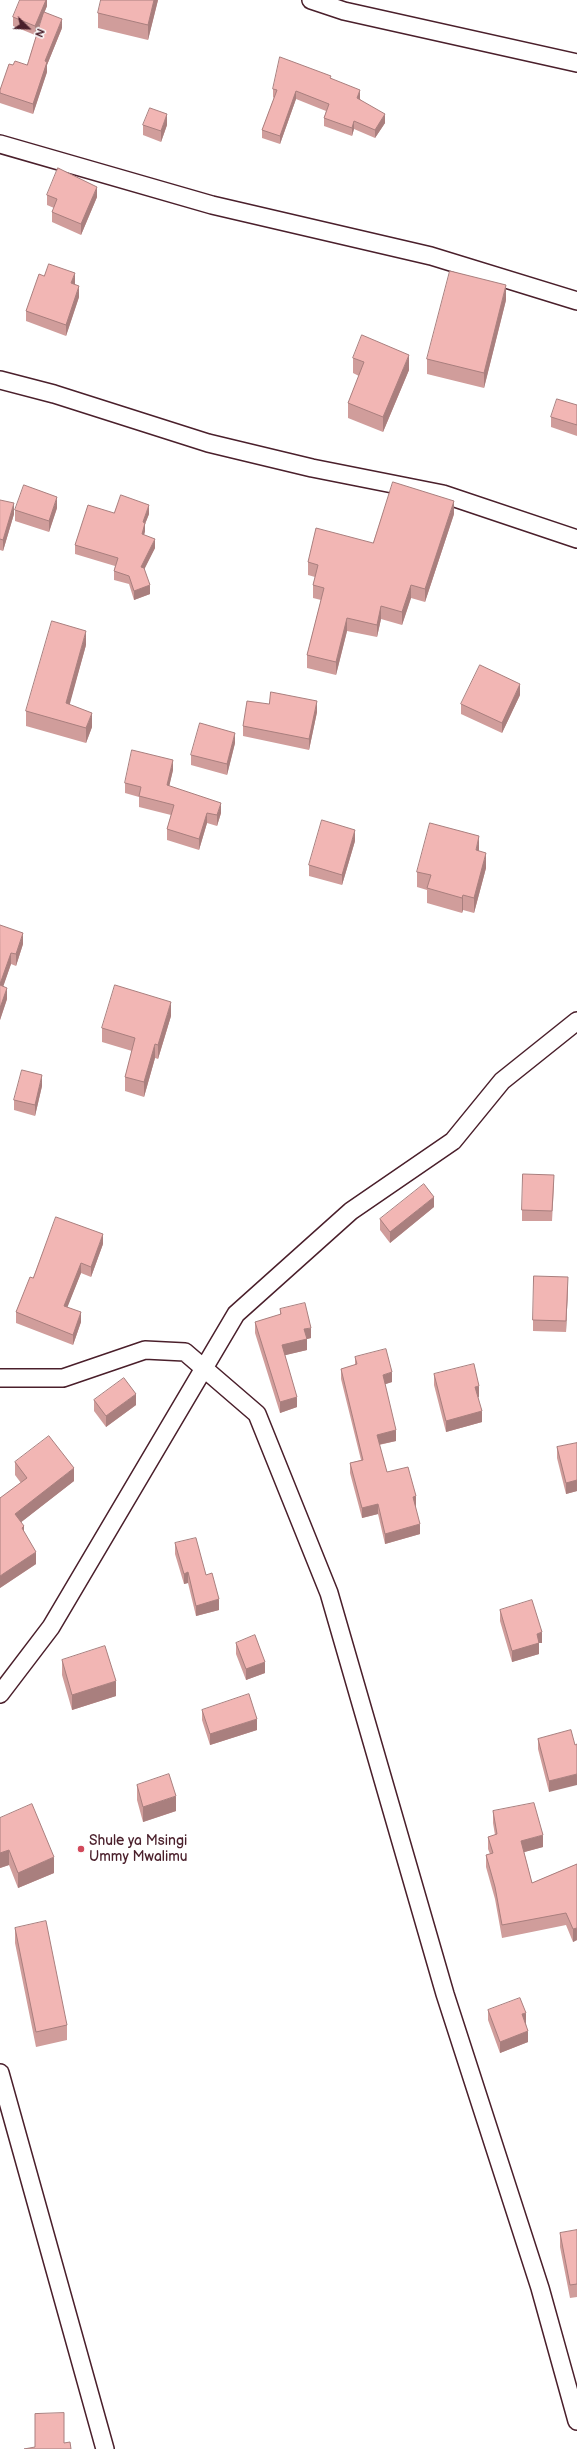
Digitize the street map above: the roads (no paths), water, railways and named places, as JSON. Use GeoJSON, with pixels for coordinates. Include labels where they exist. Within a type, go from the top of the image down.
{"type":"FeatureCollection","features":[{"type":"Feature","properties":{"kind":"street"},"geometry":{"type":"LineString","coordinates":[[311,0],[344,11],[577,63]]}},
{"type":"Feature","properties":{"kind":"street"},"geometry":{"type":"LineString","coordinates":[[0,144],[212,205],[431,256],[577,301]]}},
{"type":"Feature","properties":{"kind":"street"},"geometry":{"type":"LineString","coordinates":[[0,380],[54,394],[208,443],[312,468],[443,494],[577,539]]}},
{"type":"Feature","properties":{"kind":"street"},"geometry":{"type":"LineString","coordinates":[[0,1694],[51,1627],[236,1314],[351,1211],[453,1141],[502,1081],[577,1021]]}},
{"type":"Feature","properties":{"kind":"street"},"geometry":{"type":"LineString","coordinates":[[0,1378],[63,1378],[145,1350],[185,1352],[257,1414],[329,1593],[445,1994],[540,2288],[577,2421]]}},
{"type":"Feature","properties":{"kind":"street"},"geometry":{"type":"LineString","coordinates":[[0,2073],[105,2449]]}},
{"type":"Feature","properties":{"kind":"place","name":"Shule ya Msingi Ummy Mwalimu"},"geometry":{"type":"Point","coordinates":[81,1849]}}]}
